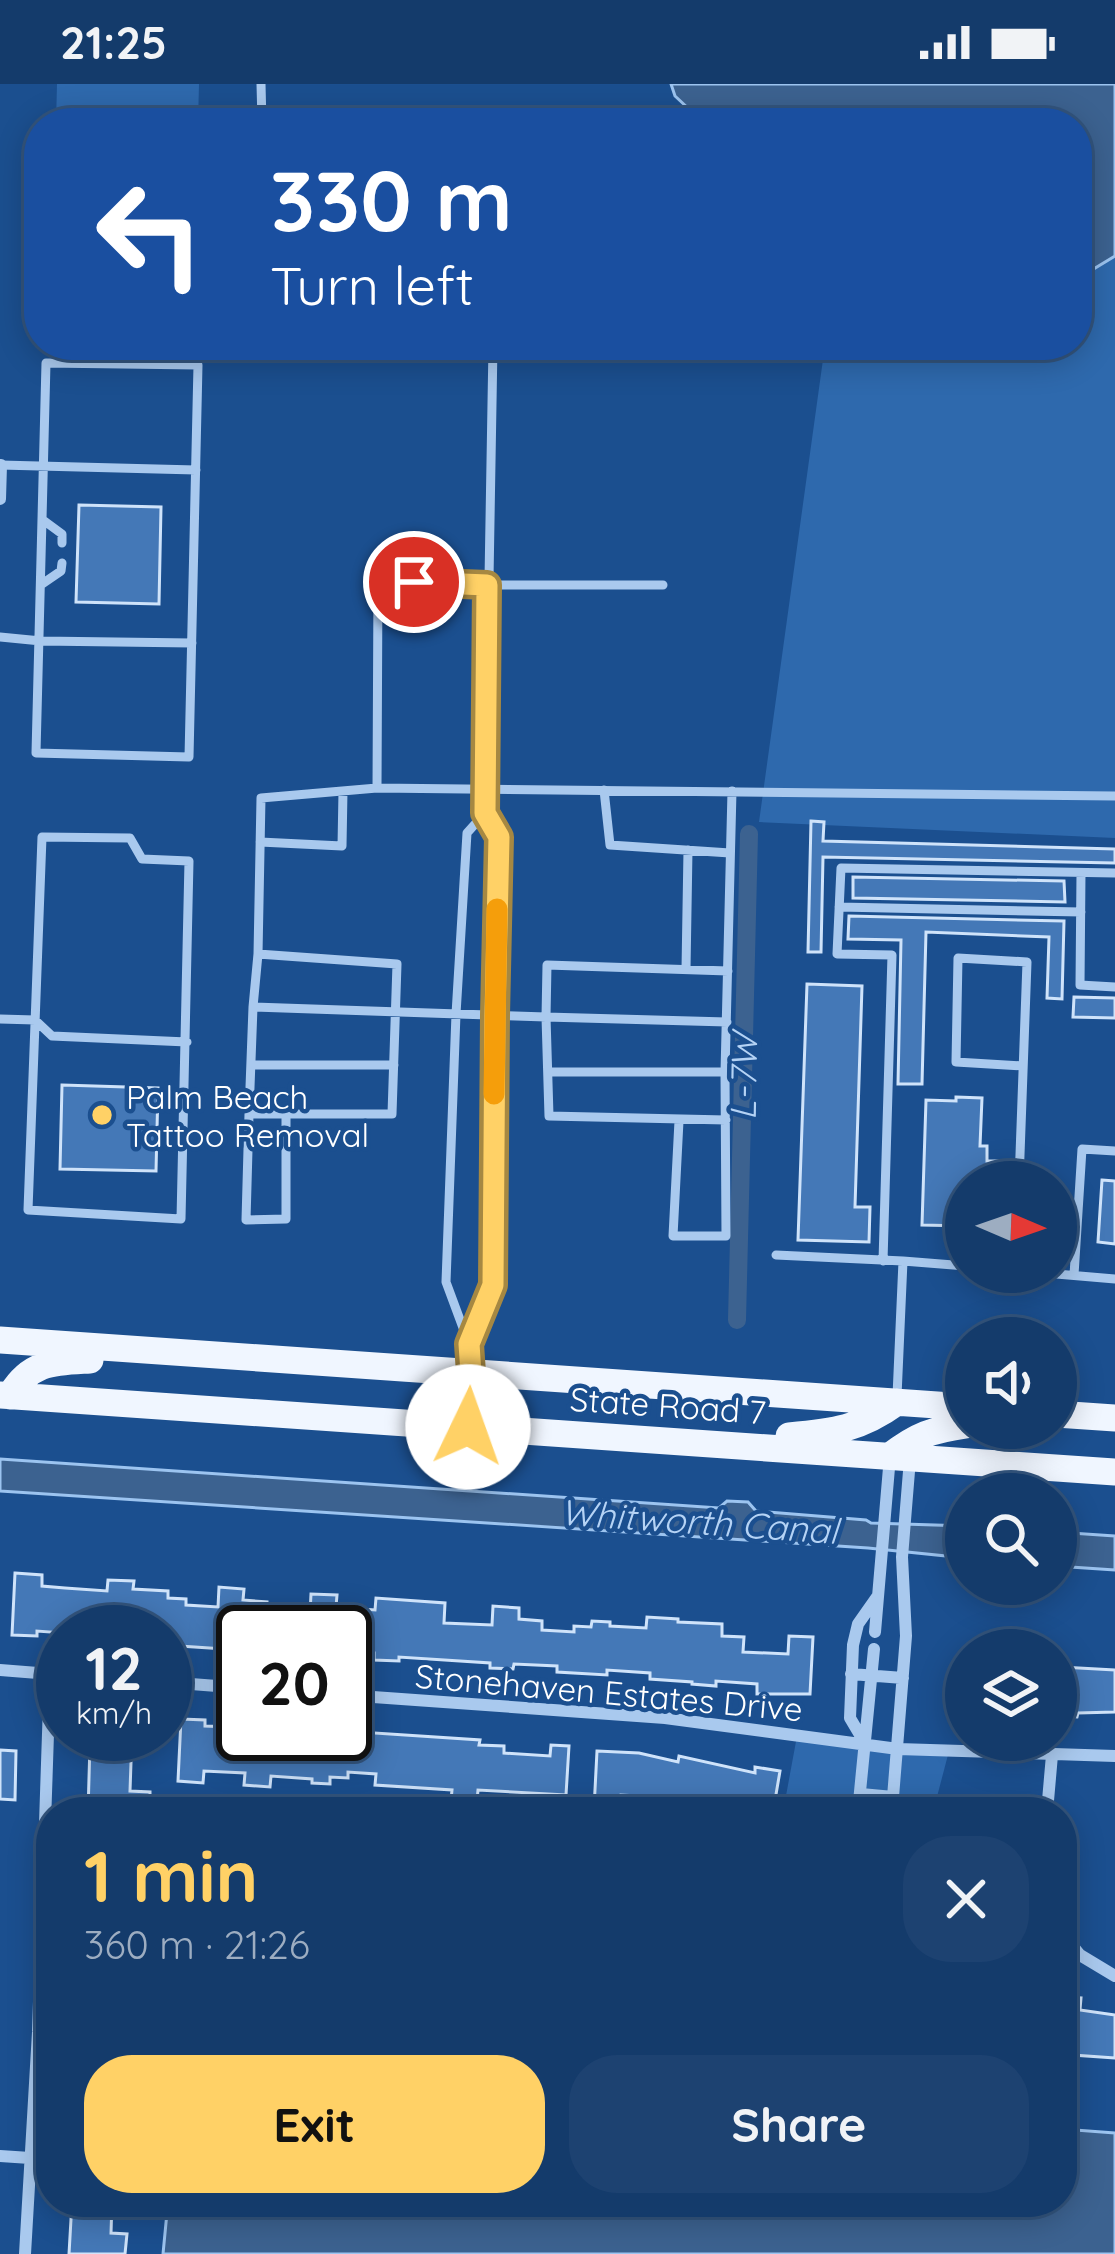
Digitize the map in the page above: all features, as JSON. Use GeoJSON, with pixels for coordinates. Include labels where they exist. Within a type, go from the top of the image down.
{"type":"FeatureCollection","features":[{"type":"Feature","properties":{"kind":"main road","name":"State Road 7"},"geometry":{"type":"LineString","coordinates":[[0,1340],[945,1405]]}},
{"type":"Feature","properties":{"kind":"main road"},"geometry":{"type":"LineString","coordinates":[[5,1395],[34,1368],[58,1362],[214,1354]]}},
{"type":"Feature","properties":{"kind":"main road","name":"State Road 7"},"geometry":{"type":"LineString","coordinates":[[5,1395],[1115,1472]]}},
{"type":"Feature","properties":{"kind":"main road"},"geometry":{"type":"LineString","coordinates":[[701,1444],[832,1432],[862,1424],[897,1402]]}},
{"type":"Feature","properties":{"kind":"main road"},"geometry":{"type":"LineString","coordinates":[[1077,1415],[1115,1418]]}},
{"type":"Feature","properties":{"kind":"main road"},"geometry":{"type":"LineString","coordinates":[[900,1457],[909,1441],[945,1428]]}},
{"type":"Feature","properties":{"kind":"street"},"geometry":{"type":"LineString","coordinates":[[0,465],[0,499]]}},
{"type":"Feature","properties":{"kind":"street"},"geometry":{"type":"LineString","coordinates":[[861,1794],[893,1797],[906,1636],[900,1457]]}},
{"type":"Feature","properties":{"kind":"street","name":"Stonehaven Estates Drive"},"geometry":{"type":"LineString","coordinates":[[875,1632],[886,1518],[900,1457]]}},
{"type":"Feature","properties":{"kind":"street","name":"Stonehaven Estates Drive"},"geometry":{"type":"LineString","coordinates":[[867,1746],[850,1718],[854,1636],[863,1612],[879,1595]]}},
{"type":"Feature","properties":{"kind":"street"},"geometry":{"type":"LineString","coordinates":[[860,1797],[874,1649]]}},
{"type":"Feature","properties":{"kind":"street"},"geometry":{"type":"LineString","coordinates":[[0,1670],[36,1673]]}},
{"type":"Feature","properties":{"kind":"street"},"geometry":{"type":"LineString","coordinates":[[851,1674],[903,1678]]}},
{"type":"Feature","properties":{"kind":"street","name":"Stonehaven Estates Drive"},"geometry":{"type":"LineString","coordinates":[[372,1697],[665,1718],[867,1746],[945,1751]]}},
{"type":"Feature","properties":{"kind":"street","name":"Stonehaven Estates Drive"},"geometry":{"type":"LineString","coordinates":[[1077,1755],[1115,1756]]}},
{"type":"Feature","properties":{"kind":"street"},"geometry":{"type":"LineString","coordinates":[[50,1797],[52,1761]]}},
{"type":"Feature","properties":{"kind":"street"},"geometry":{"type":"LineString","coordinates":[[1048,1797],[1051,1761]]}},
{"type":"Feature","properties":{"kind":"street"},"geometry":{"type":"LineString","coordinates":[[1077,1951],[1115,1976]]}},
{"type":"Feature","properties":{"kind":"street"},"geometry":{"type":"LineString","coordinates":[[25,2254],[36,2064]]}},
{"type":"Feature","properties":{"kind":"street"},"geometry":{"type":"LineString","coordinates":[[0,2156],[30,2158]]}},
{"type":"Feature","properties":{"kind":"lane"},"geometry":{"type":"LineString","coordinates":[[469,1344],[493,1285],[499,837],[485,813],[493,360]]}},
{"type":"Feature","properties":{"kind":"lane"},"geometry":{"type":"LineString","coordinates":[[46,363],[198,365],[196,470],[189,757],[36,753],[46,363]]}},
{"type":"Feature","properties":{"kind":"lane"},"geometry":{"type":"LineString","coordinates":[[0,465],[196,470]]}},
{"type":"Feature","properties":{"kind":"lane"},"geometry":{"type":"LineString","coordinates":[[43,520],[62,534],[62,543]]}},
{"type":"Feature","properties":{"kind":"lane"},"geometry":{"type":"LineString","coordinates":[[42,584],[61,571],[62,563]]}},
{"type":"Feature","properties":{"kind":"lane"},"geometry":{"type":"LineString","coordinates":[[377,788],[378,581],[663,585]]}},
{"type":"Feature","properties":{"kind":"lane"},"geometry":{"type":"LineString","coordinates":[[0,637],[192,643]]}},
{"type":"Feature","properties":{"kind":"lane"},"geometry":{"type":"LineString","coordinates":[[286,1113],[286,1219],[246,1220],[261,798],[377,788],[1115,796]]}},
{"type":"Feature","properties":{"kind":"lane"},"geometry":{"type":"LineString","coordinates":[[260,842],[342,846],[343,790]]}},
{"type":"Feature","properties":{"kind":"lane"},"geometry":{"type":"LineString","coordinates":[[604,790],[610,844],[730,853]]}},
{"type":"Feature","properties":{"kind":"lane"},"geometry":{"type":"LineString","coordinates":[[679,1121],[673,1236],[726,1236],[732,791]]}},
{"type":"Feature","properties":{"kind":"lane"},"geometry":{"type":"LineString","coordinates":[[468,1427],[469,1344],[446,1282],[467,833],[485,813]]}},
{"type":"Feature","properties":{"kind":"lane"},"geometry":{"type":"LineString","coordinates":[[42,837],[130,838],[142,859],[189,861],[181,1219],[28,1210],[35,1020],[42,837]]}},
{"type":"Feature","properties":{"kind":"lane"},"geometry":{"type":"LineString","coordinates":[[686,969],[688,850]]}},
{"type":"Feature","properties":{"kind":"lane"},"geometry":{"type":"LineString","coordinates":[[883,1261],[892,955],[837,954],[841,868],[1115,873]]}},
{"type":"Feature","properties":{"kind":"lane"},"geometry":{"type":"LineString","coordinates":[[1082,873],[1080,985],[1115,987]]}},
{"type":"Feature","properties":{"kind":"lane"},"geometry":{"type":"LineString","coordinates":[[839,907],[1081,912]]}},
{"type":"Feature","properties":{"kind":"lane"},"geometry":{"type":"LineString","coordinates":[[249,1114],[392,1114],[397,964],[257,955]]}},
{"type":"Feature","properties":{"kind":"lane"},"geometry":{"type":"LineString","coordinates":[[1020,1161],[1027,962],[958,958],[956,1062],[1023,1066]]}},
{"type":"Feature","properties":{"kind":"lane"},"geometry":{"type":"LineString","coordinates":[[726,1120],[549,1116],[546,1017],[548,964],[728,971]]}},
{"type":"Feature","properties":{"kind":"lane"},"geometry":{"type":"LineString","coordinates":[[253,1007],[727,1022]]}},
{"type":"Feature","properties":{"kind":"lane"},"geometry":{"type":"LineString","coordinates":[[0,1019],[35,1020],[52,1036],[187,1042]]}},
{"type":"Feature","properties":{"kind":"lane"},"geometry":{"type":"LineString","coordinates":[[251,1065],[394,1065]]}},
{"type":"Feature","properties":{"kind":"lane"},"geometry":{"type":"LineString","coordinates":[[548,1072],[725,1072]]}},
{"type":"Feature","properties":{"kind":"lane"},"geometry":{"type":"LineString","coordinates":[[1077,1239],[1082,1149],[1115,1151]]}},
{"type":"Feature","properties":{"kind":"lane"},"geometry":{"type":"LineString","coordinates":[[776,1256],[945,1264]]}},
{"type":"Feature","properties":{"kind":"lane"},"geometry":{"type":"LineString","coordinates":[[897,1402],[903,1261]]}},
{"type":"Feature","properties":{"kind":"lane"},"geometry":{"type":"LineString","coordinates":[[1077,1275],[1115,1279]]}},
{"type":"Feature","properties":{"kind":"shaded area"},"geometry":{"type":"Polygon","coordinates":[[[57,84],[199,84],[198,108],[56,108],[57,84]]]}},
{"type":"Feature","properties":{"kind":"shaded area"},"geometry":{"type":"Polygon","coordinates":[[[1115,256],[1115,838],[759,822],[823,360],[1092,360],[1092,270],[1115,256]]]}},
{"type":"Feature","properties":{"kind":"shaded area"},"geometry":{"type":"Polygon","coordinates":[[[797,1736],[945,1751],[937,1797],[786,1797],[797,1736]]]}},
{"type":"Feature","properties":{"kind":"water"},"geometry":{"type":"Polygon","coordinates":[[[671,84],[1115,84],[1115,256],[1092,270],[1092,108],[688,108],[675,96],[671,84]]]}},
{"type":"Feature","properties":{"kind":"water","name":"Whitworth Canal"},"geometry":{"type":"Polygon","coordinates":[[[0,1459],[719,1508],[727,1501],[748,1502],[756,1511],[945,1525],[945,1556],[868,1548],[0,1491],[0,1459]]]}},
{"type":"Feature","properties":{"kind":"water"},"geometry":{"type":"Polygon","coordinates":[[[1077,1533],[1115,1536],[1115,1570],[1077,1567],[1077,1533]]]}},
{"type":"Feature","properties":{"kind":"water"},"geometry":{"type":"Polygon","coordinates":[[[1077,2130],[1115,2133],[1115,2254],[163,2254],[167,2217],[1077,2217],[1077,2130]]]}},
{"type":"Feature","properties":{"kind":"building"},"geometry":{"type":"Polygon","coordinates":[[[79,505],[161,507],[159,604],[76,602],[79,505]]]}},
{"type":"Feature","properties":{"kind":"building"},"geometry":{"type":"Polygon","coordinates":[[[811,821],[824,822],[823,841],[1115,849],[1115,863],[823,857],[821,952],[808,952],[811,821]]]}},
{"type":"Feature","properties":{"kind":"building"},"geometry":{"type":"Polygon","coordinates":[[[853,877],[1064,881],[1065,902],[853,898],[853,877]]]}},
{"type":"Feature","properties":{"kind":"building"},"geometry":{"type":"Polygon","coordinates":[[[849,916],[1064,921],[1062,999],[1047,998],[1049,937],[926,932],[922,1084],[898,1084],[901,940],[848,939],[849,916]]]}},
{"type":"Feature","properties":{"kind":"building"},"geometry":{"type":"Polygon","coordinates":[[[807,984],[862,986],[855,1207],[870,1207],[869,1242],[798,1240],[807,984]]]}},
{"type":"Feature","properties":{"kind":"building"},"geometry":{"type":"Polygon","coordinates":[[[1074,997],[1115,998],[1115,1018],[1073,1017],[1074,997]]]}},
{"type":"Feature","properties":{"kind":"building"},"geometry":{"type":"Polygon","coordinates":[[[62,1085],[158,1088],[156,1171],[60,1169],[62,1085]]]}},
{"type":"Feature","properties":{"kind":"building"},"geometry":{"type":"Polygon","coordinates":[[[956,1097],[982,1098],[980,1146],[987,1146],[987,1161],[945,1161],[945,1226],[922,1225],[926,1100],[956,1101],[956,1097]]]}},
{"type":"Feature","properties":{"kind":"building"},"geometry":{"type":"Polygon","coordinates":[[[1102,1180],[1115,1181],[1115,1244],[1098,1242],[1102,1180]]]}},
{"type":"Feature","properties":{"kind":"building"},"geometry":{"type":"Polygon","coordinates":[[[15,1573],[42,1575],[42,1586],[107,1591],[108,1580],[134,1581],[133,1589],[168,1591],[168,1598],[186,1599],[186,1605],[36,1605],[36,1636],[12,1635],[15,1573]]]}},
{"type":"Feature","properties":{"kind":"building"},"geometry":{"type":"Polygon","coordinates":[[[219,1587],[244,1589],[243,1600],[267,1602],[218,1605],[219,1587]]]}},
{"type":"Feature","properties":{"kind":"building"},"geometry":{"type":"Polygon","coordinates":[[[311,1594],[337,1595],[336,1605],[310,1605],[311,1594]]]}},
{"type":"Feature","properties":{"kind":"building"},"geometry":{"type":"Polygon","coordinates":[[[376,1598],[445,1603],[444,1623],[492,1625],[493,1606],[519,1608],[519,1619],[542,1621],[542,1630],[574,1632],[574,1626],[591,1627],[592,1621],[646,1628],[647,1617],[722,1624],[722,1636],[744,1637],[743,1652],[788,1654],[789,1636],[813,1637],[810,1694],[757,1694],[757,1684],[692,1684],[650,1679],[650,1673],[557,1672],[557,1666],[514,1664],[513,1669],[490,1668],[490,1663],[399,1657],[399,1661],[374,1660],[376,1598]]]}},
{"type":"Feature","properties":{"kind":"building"},"geometry":{"type":"Polygon","coordinates":[[[192,1605],[216,1607],[216,1648],[192,1647],[192,1605]]]}},
{"type":"Feature","properties":{"kind":"building"},"geometry":{"type":"Polygon","coordinates":[[[1077,1668],[1115,1670],[1115,1712],[1078,1713],[1077,1717],[1077,1668]]]}},
{"type":"Feature","properties":{"kind":"building"},"geometry":{"type":"Polygon","coordinates":[[[192,1719],[216,1726],[216,1761],[372,1761],[372,1733],[480,1740],[479,1745],[504,1746],[504,1753],[550,1756],[551,1745],[569,1746],[566,1795],[478,1790],[477,1797],[451,1797],[452,1790],[375,1785],[376,1774],[348,1772],[348,1778],[330,1777],[330,1784],[271,1776],[270,1787],[244,1785],[245,1773],[204,1771],[203,1783],[178,1781],[179,1761],[192,1761],[192,1719]]]}},
{"type":"Feature","properties":{"kind":"building"},"geometry":{"type":"Polygon","coordinates":[[[0,1750],[16,1751],[15,1800],[0,1799],[0,1750]]]}},
{"type":"Feature","properties":{"kind":"building"},"geometry":{"type":"Polygon","coordinates":[[[597,1751],[639,1753],[678,1762],[679,1756],[755,1773],[755,1767],[780,1771],[776,1797],[595,1797],[597,1751]]]}},
{"type":"Feature","properties":{"kind":"building"},"geometry":{"type":"Polygon","coordinates":[[[90,1761],[131,1761],[130,1791],[150,1792],[150,1797],[88,1797],[90,1761]]]}},
{"type":"Feature","properties":{"kind":"building"},"geometry":{"type":"Polygon","coordinates":[[[1077,1998],[1081,1998],[1080,2010],[1115,2015],[1115,2058],[1077,2055],[1077,1998]]]}},
{"type":"Feature","properties":{"kind":"building"},"geometry":{"type":"Polygon","coordinates":[[[71,2217],[112,2217],[111,2233],[127,2234],[125,2254],[69,2254],[71,2217]]]}},
{"type":"Feature","properties":{"kind":"waterway","name":"L-7W"},"geometry":{"type":"LineString","coordinates":[[737,1320],[749,834]]}},
{"type":"Feature","properties":{"kind":"slow traffic"},"geometry":{"type":"LineString","coordinates":[[494,1094],[497,909]]}},
{"type":"Feature","properties":{"kind":"place","name":"Palm Beach Tattoo Removal"},"geometry":{"type":"Point","coordinates":[102,1115]}},
{"type":"Feature","properties":{"kind":"route"},"geometry":{"type":"LineString","coordinates":[[414,582],[487,585],[485,813],[499,837],[493,1285],[469,1344],[468,1427]]}}]}
